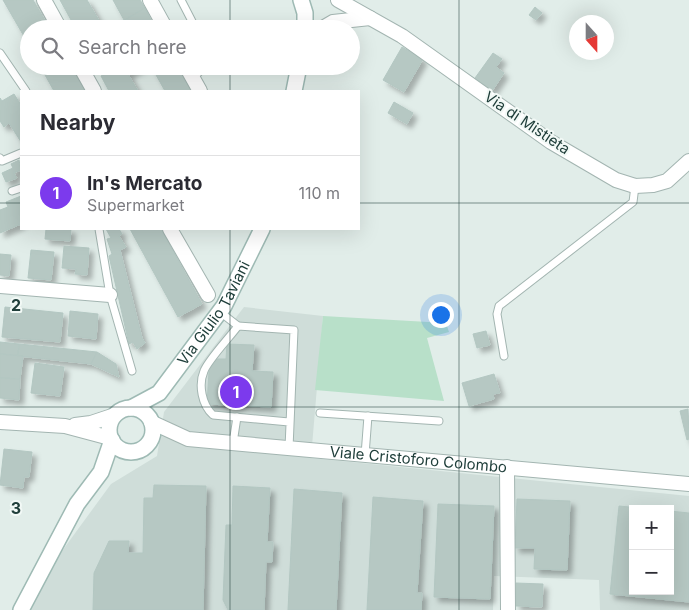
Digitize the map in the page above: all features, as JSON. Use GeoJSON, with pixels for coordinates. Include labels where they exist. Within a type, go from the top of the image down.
{"type":"FeatureCollection","features":[{"type":"Feature","properties":{"kind":"main road"},"geometry":{"type":"LineString","coordinates":[[301,0],[305,20]]}},
{"type":"Feature","properties":{"kind":"main road"},"geometry":{"type":"LineString","coordinates":[[294,90],[297,75]]}},
{"type":"Feature","properties":{"kind":"main road","name":"Via Giulio Taviani"},"geometry":{"type":"LineString","coordinates":[[151,421],[159,393],[219,312],[261,230]]}},
{"type":"Feature","properties":{"kind":"main road","name":"Via Giulio Taviani"},"geometry":{"type":"LineString","coordinates":[[131,408],[159,393]]}},
{"type":"Feature","properties":{"kind":"main road"},"geometry":{"type":"LineString","coordinates":[[21,610],[77,504],[101,472],[111,439],[109,427],[115,415],[122,410],[131,408]]}},
{"type":"Feature","properties":{"kind":"main road","name":"Viale Cristoforo Colombo"},"geometry":{"type":"LineString","coordinates":[[131,408],[141,410],[151,421]]}},
{"type":"Feature","properties":{"kind":"main road"},"geometry":{"type":"LineString","coordinates":[[101,472],[137,451],[150,440],[152,433],[151,421]]}},
{"type":"Feature","properties":{"kind":"main road"},"geometry":{"type":"LineString","coordinates":[[111,439],[124,450],[137,451]]}},
{"type":"Feature","properties":{"kind":"street"},"geometry":{"type":"LineString","coordinates":[[44,0],[55,20]]}},
{"type":"Feature","properties":{"kind":"street"},"geometry":{"type":"LineString","coordinates":[[150,0],[161,20]]}},
{"type":"Feature","properties":{"kind":"street","name":"Via di Mistieta"},"geometry":{"type":"LineString","coordinates":[[338,0],[402,36],[551,142],[616,180],[635,186],[652,186],[667,181],[689,161]]}},
{"type":"Feature","properties":{"kind":"street"},"geometry":{"type":"LineString","coordinates":[[352,20],[371,18]]}},
{"type":"Feature","properties":{"kind":"street"},"geometry":{"type":"LineString","coordinates":[[85,75],[93,90]]}},
{"type":"Feature","properties":{"kind":"street"},"geometry":{"type":"LineString","coordinates":[[191,75],[199,90]]}},
{"type":"Feature","properties":{"kind":"street"},"geometry":{"type":"LineString","coordinates":[[171,230],[208,295]]}},
{"type":"Feature","properties":{"kind":"street"},"geometry":{"type":"LineString","coordinates":[[0,286],[110,295]]}},
{"type":"Feature","properties":{"kind":"street"},"geometry":{"type":"LineString","coordinates":[[0,422],[65,426],[91,423],[115,415]]}},
{"type":"Feature","properties":{"kind":"street","name":"Viale Cristoforo Colombo"},"geometry":{"type":"LineString","coordinates":[[151,421],[188,439],[689,484]]}},
{"type":"Feature","properties":{"kind":"street"},"geometry":{"type":"LineString","coordinates":[[65,426],[111,439]]}},
{"type":"Feature","properties":{"kind":"street"},"geometry":{"type":"LineString","coordinates":[[506,468],[508,610]]}},
{"type":"Feature","properties":{"kind":"lane"},"geometry":{"type":"LineString","coordinates":[[180,0],[191,20]]}},
{"type":"Feature","properties":{"kind":"lane"},"geometry":{"type":"LineString","coordinates":[[0,52],[25,90]]}},
{"type":"Feature","properties":{"kind":"lane"},"geometry":{"type":"LineString","coordinates":[[0,158],[2,160],[20,153]]}},
{"type":"Feature","properties":{"kind":"lane"},"geometry":{"type":"LineString","coordinates":[[504,356],[496,314],[499,306],[633,202],[635,186]]}},
{"type":"Feature","properties":{"kind":"lane"},"geometry":{"type":"LineString","coordinates":[[12,191],[20,188]]}},
{"type":"Feature","properties":{"kind":"lane"},"geometry":{"type":"LineString","coordinates":[[99,230],[110,295],[132,371]]}},
{"type":"Feature","properties":{"kind":"lane"},"geometry":{"type":"LineString","coordinates":[[219,312],[238,326],[294,330],[288,448]]}},
{"type":"Feature","properties":{"kind":"lane"},"geometry":{"type":"LineString","coordinates":[[238,326],[204,371],[202,392],[206,408],[213,415],[289,422]]}},
{"type":"Feature","properties":{"kind":"lane"},"geometry":{"type":"LineString","coordinates":[[320,413],[439,421]]}},
{"type":"Feature","properties":{"kind":"lane"},"geometry":{"type":"LineString","coordinates":[[365,455],[368,416]]}},
{"type":"Feature","properties":{"kind":"lane"},"geometry":{"type":"LineString","coordinates":[[233,443],[237,417]]}},
{"type":"Feature","properties":{"kind":"shaded area"},"geometry":{"type":"Polygon","coordinates":[[[244,307],[323,316],[311,458],[689,496],[689,610],[600,610],[599,580],[494,576],[493,610],[29,610],[54,562],[111,484],[157,456],[164,412],[244,307]]]}},
{"type":"Feature","properties":{"kind":"green space"},"geometry":{"type":"Polygon","coordinates":[[[323,316],[446,323],[449,332],[427,338],[444,401],[315,390],[323,316]]]}},
{"type":"Feature","properties":{"kind":"building"},"geometry":{"type":"Polygon","coordinates":[[[3,0],[33,0],[45,20],[20,20],[20,29],[3,0]]]}},
{"type":"Feature","properties":{"kind":"building"},"geometry":{"type":"Polygon","coordinates":[[[60,0],[87,0],[99,20],[71,20],[60,0]]]}},
{"type":"Feature","properties":{"kind":"building"},"geometry":{"type":"Polygon","coordinates":[[[113,0],[140,0],[145,8],[124,20],[113,0]]]}},
{"type":"Feature","properties":{"kind":"building"},"geometry":{"type":"Polygon","coordinates":[[[535,7],[542,13],[536,20],[529,15],[535,7]]]}},
{"type":"Feature","properties":{"kind":"building"},"geometry":{"type":"Polygon","coordinates":[[[145,8],[151,20],[125,20],[145,8]]]}},
{"type":"Feature","properties":{"kind":"building"},"geometry":{"type":"Polygon","coordinates":[[[402,47],[423,59],[404,92],[383,80],[402,47]]]}},
{"type":"Feature","properties":{"kind":"building"},"geometry":{"type":"Polygon","coordinates":[[[493,53],[502,59],[496,67],[504,73],[492,91],[475,78],[493,53]]]}},
{"type":"Feature","properties":{"kind":"building"},"geometry":{"type":"Polygon","coordinates":[[[45,75],[76,75],[84,90],[53,90],[45,75]]]}},
{"type":"Feature","properties":{"kind":"building"},"geometry":{"type":"Polygon","coordinates":[[[129,75],[137,90],[108,90],[101,76],[129,75]]]}},
{"type":"Feature","properties":{"kind":"building"},"geometry":{"type":"Polygon","coordinates":[[[156,75],[184,75],[191,90],[164,90],[156,75]]]}},
{"type":"Feature","properties":{"kind":"building"},"geometry":{"type":"Polygon","coordinates":[[[14,94],[20,103],[20,140],[9,123],[4,127],[0,121],[0,98],[2,101],[14,94]]]}},
{"type":"Feature","properties":{"kind":"building"},"geometry":{"type":"Polygon","coordinates":[[[394,102],[413,113],[407,124],[388,113],[394,102]]]}},
{"type":"Feature","properties":{"kind":"building"},"geometry":{"type":"Polygon","coordinates":[[[19,160],[20,170],[14,173],[17,178],[6,182],[2,173],[13,168],[11,164],[19,160]]]}},
{"type":"Feature","properties":{"kind":"building"},"geometry":{"type":"Polygon","coordinates":[[[20,196],[20,224],[0,233],[0,210],[8,207],[6,202],[20,196]]]}},
{"type":"Feature","properties":{"kind":"building"},"geometry":{"type":"Polygon","coordinates":[[[46,230],[71,230],[70,241],[45,239],[46,230]]]}},
{"type":"Feature","properties":{"kind":"building"},"geometry":{"type":"Polygon","coordinates":[[[107,230],[120,230],[122,234],[119,236],[126,247],[120,250],[142,338],[145,343],[137,349],[133,342],[129,344],[109,256],[112,254],[107,239],[111,238],[107,230]]]}},
{"type":"Feature","properties":{"kind":"building"},"geometry":{"type":"Polygon","coordinates":[[[131,230],[162,230],[202,304],[178,317],[131,230]]]}},
{"type":"Feature","properties":{"kind":"building"},"geometry":{"type":"Polygon","coordinates":[[[64,246],[89,248],[87,275],[75,274],[76,269],[62,268],[64,246]]]}},
{"type":"Feature","properties":{"kind":"building"},"geometry":{"type":"Polygon","coordinates":[[[31,250],[54,252],[51,280],[28,278],[31,250]]]}},
{"type":"Feature","properties":{"kind":"building"},"geometry":{"type":"Polygon","coordinates":[[[0,254],[11,255],[9,276],[0,275],[0,254]]]}},
{"type":"Feature","properties":{"kind":"building"},"geometry":{"type":"Polygon","coordinates":[[[5,307],[63,313],[60,342],[2,337],[5,307]]]}},
{"type":"Feature","properties":{"kind":"building"},"geometry":{"type":"Polygon","coordinates":[[[70,311],[98,314],[96,339],[68,336],[70,311]]]}},
{"type":"Feature","properties":{"kind":"building"},"geometry":{"type":"Polygon","coordinates":[[[486,331],[490,345],[477,348],[473,334],[486,331]]]}},
{"type":"Feature","properties":{"kind":"building"},"geometry":{"type":"Polygon","coordinates":[[[0,342],[19,344],[18,356],[0,354],[0,342]]]}},
{"type":"Feature","properties":{"kind":"building"},"geometry":{"type":"Polygon","coordinates":[[[19,344],[97,352],[91,364],[18,356],[19,344]]]}},
{"type":"Feature","properties":{"kind":"building"},"geometry":{"type":"Polygon","coordinates":[[[227,344],[254,345],[252,371],[273,372],[271,407],[207,404],[209,371],[216,359],[226,359],[227,344]]]}},
{"type":"Feature","properties":{"kind":"building"},"geometry":{"type":"Polygon","coordinates":[[[97,352],[116,364],[119,377],[91,364],[97,352]]]}},
{"type":"Feature","properties":{"kind":"building"},"geometry":{"type":"Polygon","coordinates":[[[0,354],[23,356],[20,379],[0,378],[0,354]]]}},
{"type":"Feature","properties":{"kind":"building"},"geometry":{"type":"Polygon","coordinates":[[[35,363],[64,367],[60,396],[31,393],[35,363]]]}},
{"type":"Feature","properties":{"kind":"building"},"geometry":{"type":"Polygon","coordinates":[[[494,374],[500,393],[493,394],[494,399],[469,406],[462,383],[494,374]]]}},
{"type":"Feature","properties":{"kind":"building"},"geometry":{"type":"Polygon","coordinates":[[[0,378],[20,379],[19,400],[0,398],[0,378]]]}},
{"type":"Feature","properties":{"kind":"building"},"geometry":{"type":"Polygon","coordinates":[[[688,409],[689,439],[687,440],[680,411],[688,409]]]}},
{"type":"Feature","properties":{"kind":"building"},"geometry":{"type":"Polygon","coordinates":[[[4,449],[32,452],[29,477],[24,477],[23,488],[0,485],[4,449]]]}},
{"type":"Feature","properties":{"kind":"building"},"geometry":{"type":"Polygon","coordinates":[[[154,485],[206,486],[203,610],[93,610],[94,573],[109,541],[129,541],[128,553],[143,553],[144,498],[153,498],[154,485]]]}},
{"type":"Feature","properties":{"kind":"building"},"geometry":{"type":"Polygon","coordinates":[[[233,486],[270,488],[267,542],[273,542],[272,562],[266,562],[264,610],[228,610],[223,600],[226,525],[232,525],[233,486]]]}},
{"type":"Feature","properties":{"kind":"building"},"geometry":{"type":"Polygon","coordinates":[[[294,489],[342,493],[336,610],[288,610],[294,489]]]}},
{"type":"Feature","properties":{"kind":"building"},"geometry":{"type":"Polygon","coordinates":[[[373,497],[423,501],[417,593],[422,593],[421,610],[367,610],[373,497]]]}},
{"type":"Feature","properties":{"kind":"building"},"geometry":{"type":"Polygon","coordinates":[[[517,499],[570,501],[567,570],[534,569],[535,548],[515,548],[517,499]]]}},
{"type":"Feature","properties":{"kind":"building"},"geometry":{"type":"Polygon","coordinates":[[[438,504],[494,506],[490,599],[434,597],[438,504]]]}},
{"type":"Feature","properties":{"kind":"building"},"geometry":{"type":"Polygon","coordinates":[[[619,506],[629,507],[629,595],[674,595],[674,511],[689,513],[689,602],[610,594],[619,506]]]}},
{"type":"Feature","properties":{"kind":"building"},"geometry":{"type":"Polygon","coordinates":[[[516,583],[543,584],[542,607],[516,606],[516,583]]]}},
{"type":"Feature","properties":{"kind":"place","name":"In's Mercato"},"geometry":{"type":"Point","coordinates":[236,392]}}]}
